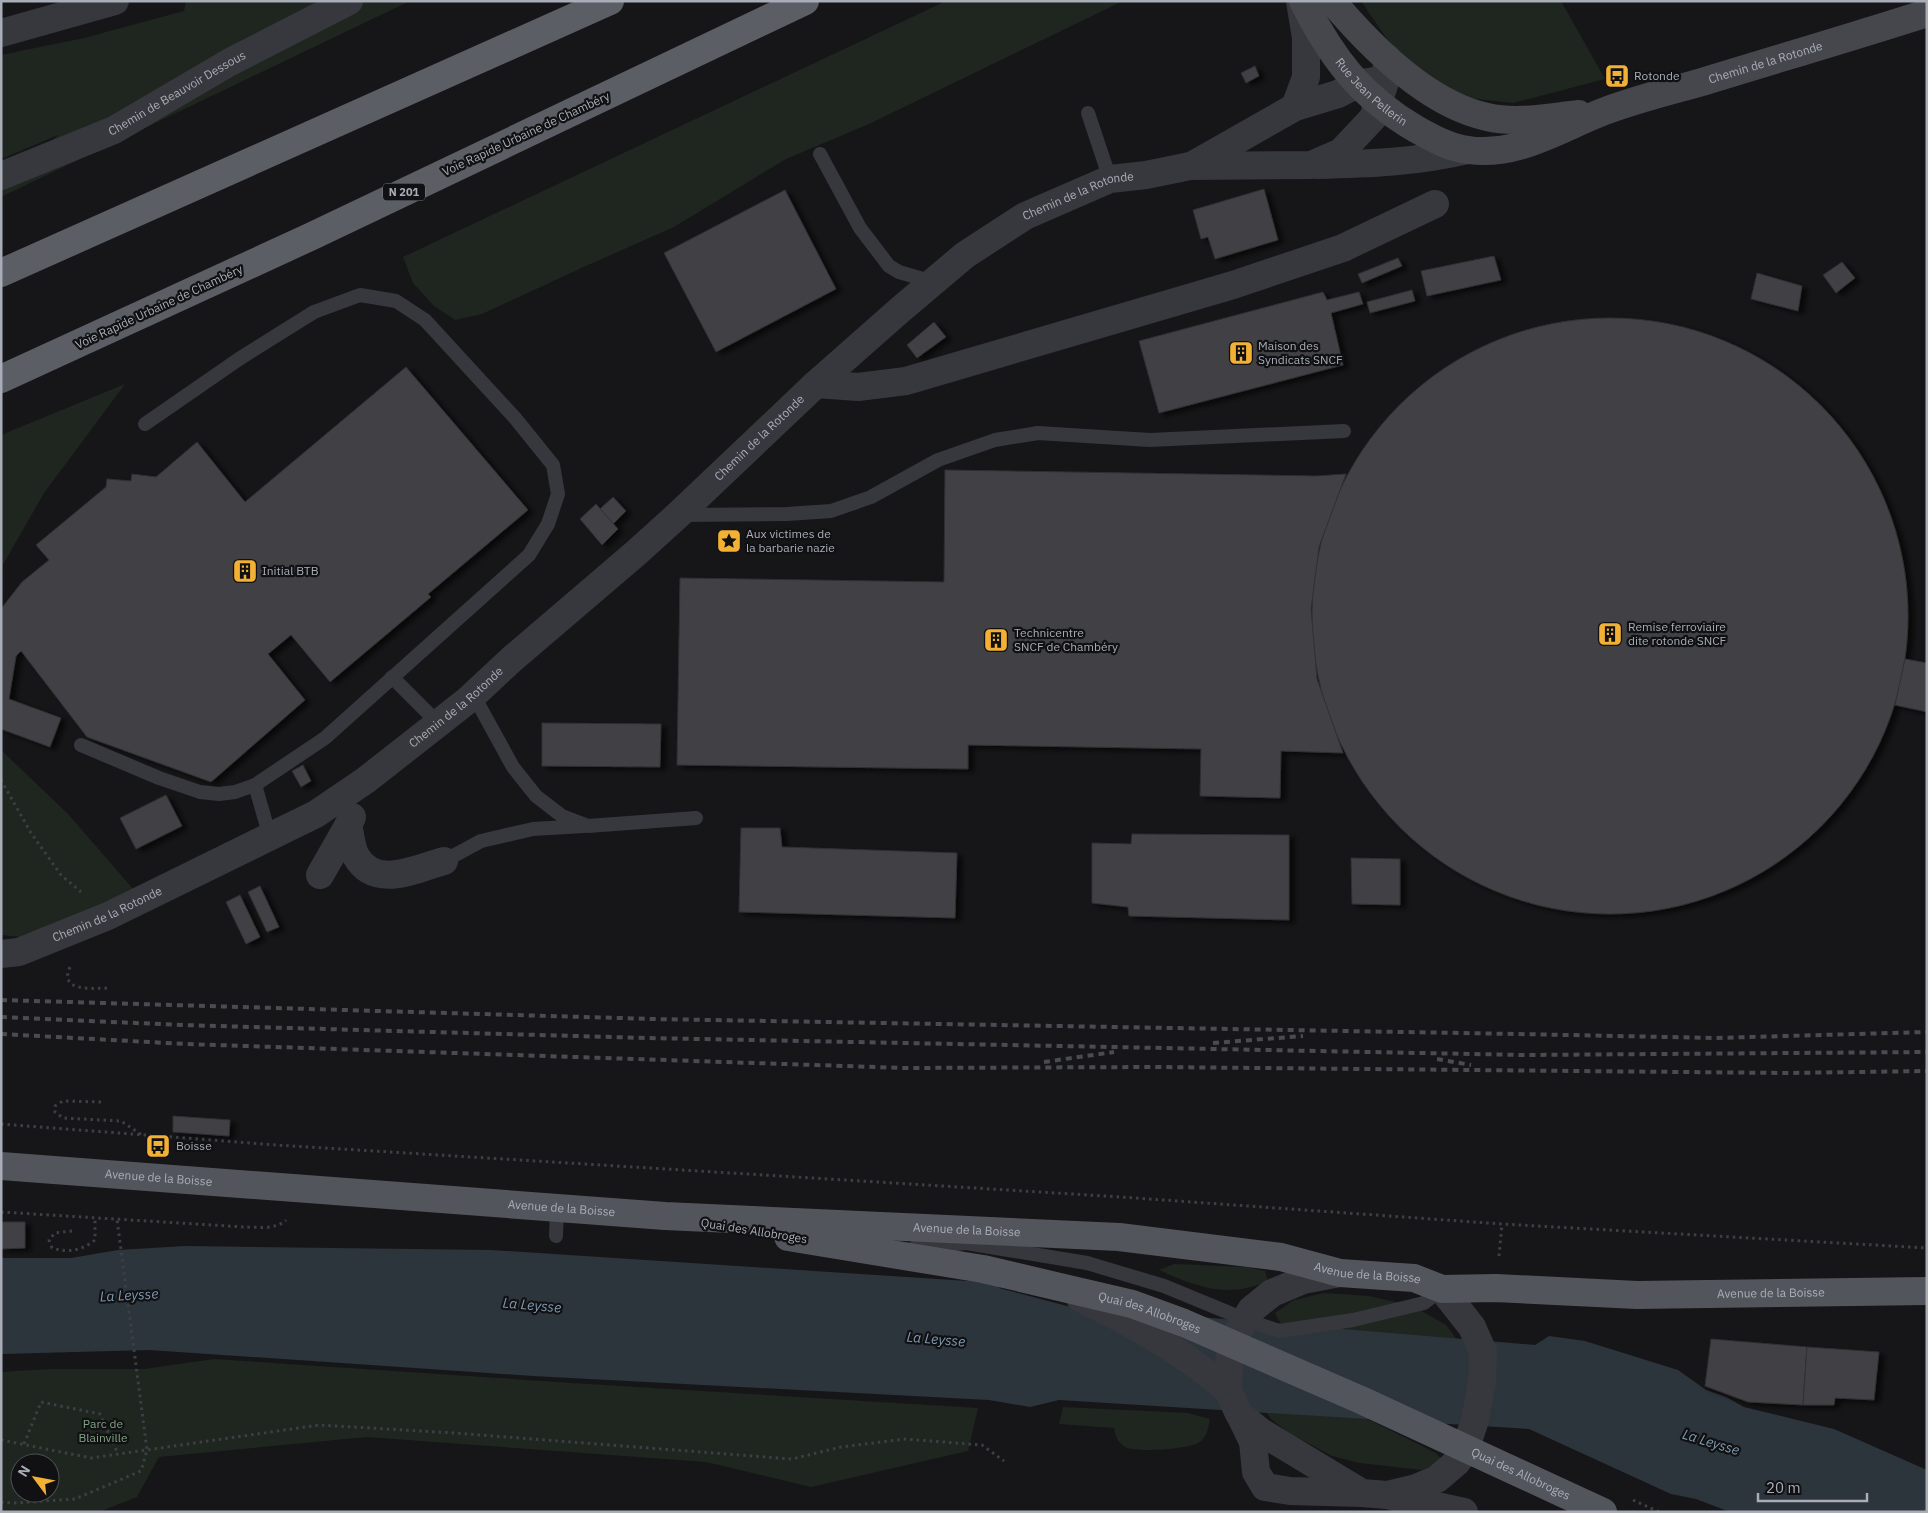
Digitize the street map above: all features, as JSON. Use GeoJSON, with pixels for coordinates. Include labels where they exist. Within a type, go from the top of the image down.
{"type":"FeatureCollection","features":[{"type":"Feature","properties":{"kind":"highway"},"geometry":{"type":"LineString","coordinates":[[1,273],[610,1]]}},
{"type":"Feature","properties":{"kind":"highway","name":"Voie Rapide Urbaine de Chambéry"},"geometry":{"type":"LineString","coordinates":[[1,379],[310,237],[805,1]]}},
{"type":"Feature","properties":{"kind":"main road","name":"Rue Jean Pellerin"},"geometry":{"type":"LineString","coordinates":[[1301,1],[1336,60],[1357,84],[1384,80]]}},
{"type":"Feature","properties":{"kind":"main road","name":"Rue Jean Pellerin"},"geometry":{"type":"LineString","coordinates":[[1332,1],[1364,39],[1404,122],[1434,139],[1468,150]]}},
{"type":"Feature","properties":{"kind":"main road","name":"Chemin de la Rotonde"},"geometry":{"type":"LineString","coordinates":[[1468,150],[1499,151],[1529,144],[1605,111],[1927,12]]}},
{"type":"Feature","properties":{"kind":"main road","name":"Chemin de la Rotonde"},"geometry":{"type":"LineString","coordinates":[[1384,80],[1421,86],[1457,106],[1486,117],[1516,120],[1605,111]]}},
{"type":"Feature","properties":{"kind":"main road","name":"Avenue de la Boisse"},"geometry":{"type":"LineString","coordinates":[[1,1166],[666,1216],[1119,1237],[1281,1257],[1340,1273],[1414,1278],[1442,1289],[1496,1288],[1637,1295],[1927,1291]]}},
{"type":"Feature","properties":{"kind":"main road","name":"Quai des Allobroges"},"geometry":{"type":"LineString","coordinates":[[666,1216],[983,1269],[1132,1304],[1184,1323],[1361,1400],[1465,1450],[1602,1512]]}},
{"type":"Feature","properties":{"kind":"street"},"geometry":{"type":"LineString","coordinates":[[1,33],[116,1]]}},
{"type":"Feature","properties":{"kind":"street","name":"Chemin de Beauvoir Dessous"},"geometry":{"type":"LineString","coordinates":[[1,176],[114,130],[230,62],[349,1]]}},
{"type":"Feature","properties":{"kind":"street"},"geometry":{"type":"LineString","coordinates":[[1295,108],[1306,77],[1306,38],[1301,1]]}},
{"type":"Feature","properties":{"kind":"street","name":"Chemin de la Rotonde"},"geometry":{"type":"LineString","coordinates":[[1311,165],[1341,152],[1373,118],[1384,80]]}},
{"type":"Feature","properties":{"kind":"street","name":"Chemin de la Rotonde"},"geometry":{"type":"LineString","coordinates":[[1190,166],[1295,108],[1338,94],[1357,84]]}},
{"type":"Feature","properties":{"kind":"street","name":"Chemin de la Rotonde"},"geometry":{"type":"LineString","coordinates":[[1,954],[19,952],[108,916],[316,814],[366,780],[468,700],[512,659],[678,515],[816,384],[933,282],[965,255],[1025,216],[1110,179],[1146,175],[1190,166],[1385,164],[1437,157],[1468,150]]}},
{"type":"Feature","properties":{"kind":"street"},"geometry":{"type":"LineString","coordinates":[[816,384],[858,387],[906,381],[1205,294],[1343,248],[1435,204]]}},
{"type":"Feature","properties":{"kind":"street"},"geometry":{"type":"LineString","coordinates":[[320,875],[348,826],[366,780]]}},
{"type":"Feature","properties":{"kind":"street"},"geometry":{"type":"LineString","coordinates":[[348,826],[355,855],[366,869],[384,876],[399,874],[444,861]]}},
{"type":"Feature","properties":{"kind":"street"},"geometry":{"type":"LineString","coordinates":[[1340,1273],[1303,1280],[1272,1293],[1251,1310],[1230,1344],[1233,1402],[1253,1442],[1256,1472],[1266,1487],[1290,1491],[1375,1494],[1464,1512]]}},
{"type":"Feature","properties":{"kind":"street"},"geometry":{"type":"LineString","coordinates":[[1059,1288],[1125,1319],[1203,1369],[1261,1432],[1375,1494],[1416,1488],[1437,1479],[1457,1462],[1465,1450],[1475,1420],[1482,1383],[1483,1352],[1472,1327],[1442,1289]]}},
{"type":"Feature","properties":{"kind":"lane"},"geometry":{"type":"LineString","coordinates":[[1088,113],[1110,179]]}},
{"type":"Feature","properties":{"kind":"lane"},"geometry":{"type":"LineString","coordinates":[[820,154],[860,228],[889,266],[899,272],[933,282]]}},
{"type":"Feature","properties":{"kind":"lane"},"geometry":{"type":"LineString","coordinates":[[81,745],[159,778],[200,792],[219,794],[235,792],[255,785],[325,738],[529,555],[548,524],[558,494],[553,465],[515,418],[425,320],[396,300],[360,295],[314,312],[239,359],[145,424]]}},
{"type":"Feature","properties":{"kind":"lane"},"geometry":{"type":"LineString","coordinates":[[678,515],[831,511],[871,497],[938,460],[995,440],[1038,433],[1150,440],[1344,431]]}},
{"type":"Feature","properties":{"kind":"lane"},"geometry":{"type":"LineString","coordinates":[[392,677],[438,723]]}},
{"type":"Feature","properties":{"kind":"lane"},"geometry":{"type":"LineString","coordinates":[[468,700],[480,708],[513,767],[536,796],[562,816],[588,826]]}},
{"type":"Feature","properties":{"kind":"lane"},"geometry":{"type":"LineString","coordinates":[[255,785],[270,837]]}},
{"type":"Feature","properties":{"kind":"lane"},"geometry":{"type":"LineString","coordinates":[[444,861],[480,841],[533,829],[696,818]]}},
{"type":"Feature","properties":{"kind":"lane"},"geometry":{"type":"LineString","coordinates":[[556,1236],[557,1209]]}},
{"type":"Feature","properties":{"kind":"lane"},"geometry":{"type":"LineString","coordinates":[[876,1251],[966,1243],[1086,1263],[1164,1286],[1244,1319],[1279,1331],[1353,1320],[1424,1303],[1442,1289]]}},
{"type":"Feature","properties":{"kind":"path"},"geometry":{"type":"LineString","coordinates":[[1,780],[31,833],[61,875],[83,893]]}},
{"type":"Feature","properties":{"kind":"path"},"geometry":{"type":"LineString","coordinates":[[74,963],[67,973],[70,984],[77,987],[110,988]]}},
{"type":"Feature","properties":{"kind":"path"},"geometry":{"type":"LineString","coordinates":[[101,1102],[64,1101],[55,1106],[55,1112],[63,1118],[121,1121],[143,1135]]}},
{"type":"Feature","properties":{"kind":"path"},"geometry":{"type":"LineString","coordinates":[[1,1124],[276,1145],[1141,1199],[1502,1224],[1927,1248]]}},
{"type":"Feature","properties":{"kind":"path"},"geometry":{"type":"LineString","coordinates":[[1,1212],[95,1218],[95,1240],[87,1246],[69,1251],[52,1248],[49,1240],[55,1233],[72,1231]]}},
{"type":"Feature","properties":{"kind":"path"},"geometry":{"type":"LineString","coordinates":[[1,1502],[14,1503],[75,1499],[141,1471],[147,1450],[117,1219]]}},
{"type":"Feature","properties":{"kind":"path"},"geometry":{"type":"LineString","coordinates":[[24,1444],[41,1402],[100,1414],[118,1454]]}},
{"type":"Feature","properties":{"kind":"path"},"geometry":{"type":"LineString","coordinates":[[1,1440],[91,1458],[319,1425],[455,1433],[792,1459],[841,1447],[905,1439],[982,1445],[1004,1461]]}},
{"type":"Feature","properties":{"kind":"green space"},"geometry":{"type":"Polygon","coordinates":[[[186,1],[410,1],[1,197],[1,191],[58,135],[1,159],[1,55],[84,38],[184,11],[186,1]]]}},
{"type":"Feature","properties":{"kind":"green space"},"geometry":{"type":"Polygon","coordinates":[[[946,1],[1123,1],[869,124],[786,159],[674,227],[482,314],[455,320],[434,306],[413,283],[403,257],[946,1]]]}},
{"type":"Feature","properties":{"kind":"green space"},"geometry":{"type":"Polygon","coordinates":[[[1361,1],[1561,1],[1605,79],[1513,103],[1468,98],[1420,72],[1387,39],[1361,1]]]}},
{"type":"Feature","properties":{"kind":"green space"},"geometry":{"type":"Polygon","coordinates":[[[125,384],[44,493],[1,568],[1,435],[125,384]]]}},
{"type":"Feature","properties":{"kind":"green space"},"geometry":{"type":"Polygon","coordinates":[[[1,750],[68,814],[134,890],[21,937],[1,935],[1,750]]]}},
{"type":"Feature","properties":{"kind":"green space"},"geometry":{"type":"Polygon","coordinates":[[[1174,1264],[1247,1267],[1265,1271],[1268,1281],[1240,1289],[1213,1289],[1199,1286],[1159,1270],[1174,1264]]]}},
{"type":"Feature","properties":{"kind":"green space"},"geometry":{"type":"Polygon","coordinates":[[[1324,1293],[1369,1296],[1413,1306],[1446,1325],[1463,1348],[1283,1328],[1275,1313],[1294,1300],[1324,1293]]]}},
{"type":"Feature","properties":{"kind":"green space","name":"Parc de Blainville"},"geometry":{"type":"Polygon","coordinates":[[[214,1359],[978,1408],[968,1451],[811,1487],[706,1462],[367,1437],[159,1457],[137,1497],[99,1512],[1,1512],[1,1372],[49,1369],[144,1369],[214,1359]]]}},
{"type":"Feature","properties":{"kind":"green space"},"geometry":{"type":"Polygon","coordinates":[[[1275,1373],[1436,1453],[1441,1459],[1432,1466],[1422,1470],[1359,1463],[1332,1456],[1289,1433],[1271,1419],[1259,1401],[1275,1373]]]}},
{"type":"Feature","properties":{"kind":"green space"},"geometry":{"type":"Polygon","coordinates":[[[1063,1407],[1188,1413],[1210,1419],[1205,1436],[1198,1443],[1173,1448],[1140,1450],[1122,1445],[1117,1439],[1114,1428],[1059,1424],[1063,1407]]]}},
{"type":"Feature","properties":{"kind":"water","name":"La Leysse"},"geometry":{"type":"Polygon","coordinates":[[[185,1246],[491,1250],[999,1283],[999,1288],[1067,1306],[1535,1345],[1549,1336],[1585,1341],[1678,1370],[1706,1390],[1726,1397],[1744,1407],[1834,1429],[1927,1470],[1927,1512],[1730,1512],[1696,1499],[1671,1494],[1529,1429],[1059,1400],[1030,1407],[989,1400],[533,1376],[149,1350],[1,1354],[1,1258],[71,1258],[118,1250],[185,1246]]]}},
{"type":"Feature","properties":{"kind":"building"},"geometry":{"type":"Polygon","coordinates":[[[1255,66],[1259,76],[1246,83],[1241,73],[1255,66]]]}},
{"type":"Feature","properties":{"kind":"building"},"geometry":{"type":"Polygon","coordinates":[[[1264,189],[1278,240],[1215,259],[1208,237],[1201,239],[1193,210],[1264,189]]]}},
{"type":"Feature","properties":{"kind":"building"},"geometry":{"type":"Polygon","coordinates":[[[785,190],[836,289],[716,352],[664,253],[785,190]]]}},
{"type":"Feature","properties":{"kind":"building"},"geometry":{"type":"Polygon","coordinates":[[[1494,256],[1501,280],[1427,296],[1421,271],[1494,256]]]}},
{"type":"Feature","properties":{"kind":"building"},"geometry":{"type":"Polygon","coordinates":[[[1398,258],[1402,266],[1362,283],[1358,274],[1398,258]]]}},
{"type":"Feature","properties":{"kind":"building"},"geometry":{"type":"Polygon","coordinates":[[[1842,262],[1855,278],[1836,293],[1823,275],[1842,262]]]}},
{"type":"Feature","properties":{"kind":"building"},"geometry":{"type":"Polygon","coordinates":[[[1757,273],[1802,286],[1798,311],[1751,299],[1757,273]]]}},
{"type":"Feature","properties":{"kind":"building"},"geometry":{"type":"Polygon","coordinates":[[[1412,290],[1415,301],[1370,313],[1367,302],[1412,290]]]}},
{"type":"Feature","properties":{"kind":"building","name":"Maison des Syndicats SNCF"},"geometry":{"type":"Polygon","coordinates":[[[1323,292],[1327,300],[1359,292],[1363,304],[1331,313],[1343,365],[1159,413],[1139,341],[1323,292]]]}},
{"type":"Feature","properties":{"kind":"building","name":"Remise ferroviaire dite rotonde SNCF"},"geometry":{"type":"Polygon","coordinates":[[[1610,318],[1668,324],[1724,341],[1750,353],[1775,368],[1821,405],[1858,451],[1873,476],[1885,502],[1902,558],[1908,616],[1902,674],[1885,730],[1873,756],[1858,781],[1821,827],[1775,864],[1750,879],[1724,891],[1668,908],[1610,914],[1552,908],[1496,891],[1470,879],[1445,864],[1399,827],[1362,781],[1347,756],[1335,730],[1318,674],[1312,616],[1318,558],[1335,502],[1347,476],[1362,451],[1399,405],[1445,368],[1470,353],[1496,341],[1552,324],[1610,318]]]}},
{"type":"Feature","properties":{"kind":"building"},"geometry":{"type":"Polygon","coordinates":[[[934,322],[946,337],[917,358],[907,345],[934,322]]]}},
{"type":"Feature","properties":{"kind":"building","name":"Initial BTB"},"geometry":{"type":"Polygon","coordinates":[[[406,367],[528,510],[428,594],[431,597],[330,682],[291,635],[268,654],[305,700],[211,782],[87,737],[21,651],[16,656],[9,699],[61,718],[50,747],[1,729],[1,609],[22,582],[49,560],[36,545],[106,487],[107,479],[131,481],[132,474],[156,477],[197,442],[245,502],[406,367]]]}},
{"type":"Feature","properties":{"kind":"building","name":"Technicentre SNCF de Chambéry"},"geometry":{"type":"Polygon","coordinates":[[[945,470],[1317,476],[1346,474],[1319,547],[1311,609],[1317,679],[1343,753],[1281,751],[1280,798],[1200,796],[1201,749],[968,745],[968,769],[677,765],[680,578],[944,582],[945,470]]]}},
{"type":"Feature","properties":{"kind":"building"},"geometry":{"type":"Polygon","coordinates":[[[613,497],[626,511],[613,524],[600,509],[613,497]]]}},
{"type":"Feature","properties":{"kind":"building"},"geometry":{"type":"Polygon","coordinates":[[[596,504],[618,529],[602,545],[580,519],[596,504]]]}},
{"type":"Feature","properties":{"kind":"building"},"geometry":{"type":"Polygon","coordinates":[[[1905,659],[1927,663],[1927,712],[1895,705],[1905,659]]]}},
{"type":"Feature","properties":{"kind":"building"},"geometry":{"type":"Polygon","coordinates":[[[542,723],[661,724],[660,767],[542,766],[542,723]]]}},
{"type":"Feature","properties":{"kind":"building"},"geometry":{"type":"Polygon","coordinates":[[[303,765],[311,781],[301,787],[292,771],[303,765]]]}},
{"type":"Feature","properties":{"kind":"building"},"geometry":{"type":"Polygon","coordinates":[[[166,795],[182,826],[136,849],[120,818],[166,795]]]}},
{"type":"Feature","properties":{"kind":"building"},"geometry":{"type":"Polygon","coordinates":[[[741,828],[780,828],[782,847],[957,853],[955,918],[739,912],[741,828]]]}},
{"type":"Feature","properties":{"kind":"building"},"geometry":{"type":"Polygon","coordinates":[[[1132,834],[1289,835],[1289,920],[1129,916],[1128,907],[1092,903],[1092,843],[1131,844],[1132,834]]]}},
{"type":"Feature","properties":{"kind":"building"},"geometry":{"type":"Polygon","coordinates":[[[1351,858],[1400,859],[1400,905],[1352,904],[1351,858]]]}},
{"type":"Feature","properties":{"kind":"building"},"geometry":{"type":"Polygon","coordinates":[[[260,886],[279,927],[267,932],[248,892],[260,886]]]}},
{"type":"Feature","properties":{"kind":"building"},"geometry":{"type":"Polygon","coordinates":[[[240,895],[260,937],[246,944],[226,902],[240,895]]]}},
{"type":"Feature","properties":{"kind":"building"},"geometry":{"type":"Polygon","coordinates":[[[173,1116],[230,1120],[229,1136],[173,1132],[173,1116]]]}},
{"type":"Feature","properties":{"kind":"building"},"geometry":{"type":"Polygon","coordinates":[[[1,1222],[25,1222],[25,1248],[1,1249],[1,1222]]]}},
{"type":"Feature","properties":{"kind":"building"},"geometry":{"type":"Polygon","coordinates":[[[1711,1339],[1807,1347],[1803,1405],[1748,1402],[1705,1386],[1711,1339]]]}},
{"type":"Feature","properties":{"kind":"building"},"geometry":{"type":"Polygon","coordinates":[[[1807,1347],[1879,1352],[1874,1400],[1835,1398],[1834,1405],[1803,1405],[1807,1347]]]}},
{"type":"Feature","properties":{"kind":"railway"},"geometry":{"type":"LineString","coordinates":[[1,1000],[653,1019],[1716,1038],[1927,1032]]}},
{"type":"Feature","properties":{"kind":"railway"},"geometry":{"type":"LineString","coordinates":[[1,1017],[181,1025],[647,1038],[1524,1055],[1927,1052]]}},
{"type":"Feature","properties":{"kind":"railway"},"geometry":{"type":"LineString","coordinates":[[1,1034],[186,1044],[904,1068],[1154,1067],[1788,1073],[1927,1071]]}},
{"type":"Feature","properties":{"kind":"railway"},"geometry":{"type":"LineString","coordinates":[[1213,1043],[1303,1036]]}},
{"type":"Feature","properties":{"kind":"railway"},"geometry":{"type":"LineString","coordinates":[[1044,1062],[1114,1052]]}},
{"type":"Feature","properties":{"kind":"railway"},"geometry":{"type":"LineString","coordinates":[[1437,1059],[1471,1065]]}},
{"type":"Feature","properties":{"kind":"place","name":"Rotonde"},"geometry":{"type":"Point","coordinates":[1617,76]}},
{"type":"Feature","properties":{"kind":"place","name":"Maison des Syndicats SNCF"},"geometry":{"type":"Point","coordinates":[1241,353]}},
{"type":"Feature","properties":{"kind":"place","name":"Aux victimes de la barbarie nazie"},"geometry":{"type":"Point","coordinates":[729,541]}},
{"type":"Feature","properties":{"kind":"place","name":"Initial BTB"},"geometry":{"type":"Point","coordinates":[245,571]}},
{"type":"Feature","properties":{"kind":"place","name":"Remise ferroviaire dite rotonde SNCF"},"geometry":{"type":"Point","coordinates":[1610,634]}},
{"type":"Feature","properties":{"kind":"place","name":"Technicentre SNCF de Chambéry"},"geometry":{"type":"Point","coordinates":[996,640]}},
{"type":"Feature","properties":{"kind":"place","name":"Boisse"},"geometry":{"type":"Point","coordinates":[158,1146]}}]}
